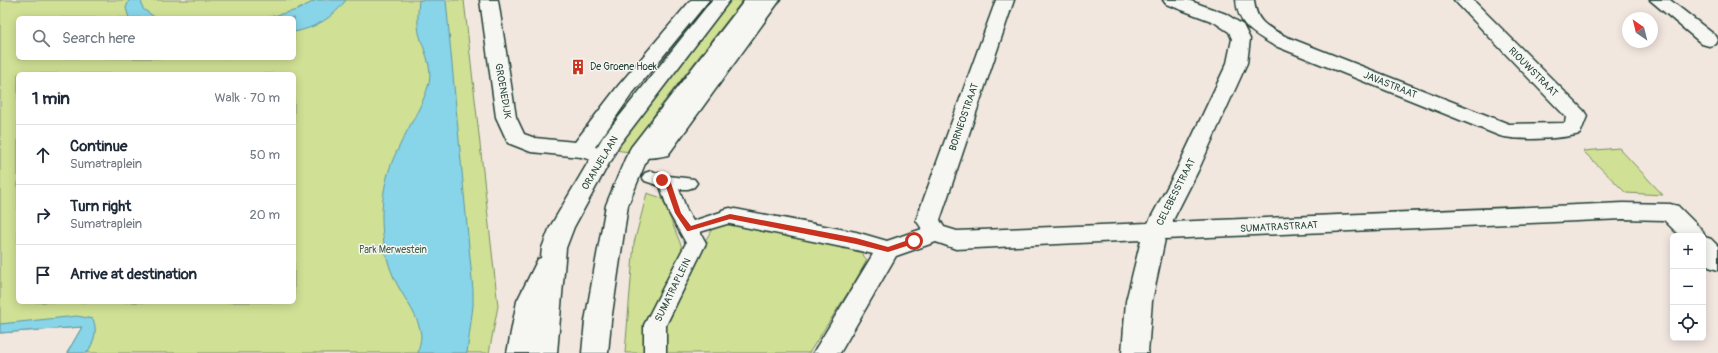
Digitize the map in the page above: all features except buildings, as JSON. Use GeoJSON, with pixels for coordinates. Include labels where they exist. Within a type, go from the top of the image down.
{"type":"FeatureCollection","features":[{"type":"Feature","properties":{"kind":"street","name":"GROENEDIJK"},"geometry":{"type":"LineString","coordinates":[[489,0],[506,117],[515,138],[531,145],[580,150],[603,156]]}},
{"type":"Feature","properties":{"kind":"street","name":"ORANJELAAN"},"geometry":{"type":"LineString","coordinates":[[580,150],[625,90],[700,0]]}},
{"type":"Feature","properties":{"kind":"street","name":"ORANJELAAN"},"geometry":{"type":"LineString","coordinates":[[544,353],[554,248],[562,227],[610,142],[721,0]]}},
{"type":"Feature","properties":{"kind":"street"},"geometry":{"type":"LineString","coordinates":[[595,353],[598,321],[617,205],[640,151],[754,0]]}},
{"type":"Feature","properties":{"kind":"street"},"geometry":{"type":"LineString","coordinates":[[640,151],[660,150],[771,0]]}},
{"type":"Feature","properties":{"kind":"street","name":"BORNEOSTRAAT"},"geometry":{"type":"LineString","coordinates":[[936,233],[928,220],[1005,0]]}},
{"type":"Feature","properties":{"kind":"street","name":"CELEBESSTRAAT"},"geometry":{"type":"LineString","coordinates":[[1135,353],[1139,301],[1155,232],[1187,172],[1238,63],[1241,39],[1237,29],[1220,18],[1172,0]]}},
{"type":"Feature","properties":{"kind":"street","name":"RIOUWSTRAAT"},"geometry":{"type":"LineString","coordinates":[[1463,0],[1577,116],[1573,129],[1548,131]]}},
{"type":"Feature","properties":{"kind":"street"},"geometry":{"type":"LineString","coordinates":[[1659,0],[1709,40]]}},
{"type":"Feature","properties":{"kind":"street","name":"JAVASTRAAT"},"geometry":{"type":"LineString","coordinates":[[1245,6],[1254,26],[1294,47],[1506,131],[1548,131]]}},
{"type":"Feature","properties":{"kind":"street","name":"SUMATRAPLEIN"},"geometry":{"type":"LineString","coordinates":[[655,353],[655,325],[696,243],[660,179],[688,183]]}},
{"type":"Feature","properties":{"kind":"street","name":"SUMATRASTRAAT"},"geometry":{"type":"LineString","coordinates":[[936,233],[956,240],[1623,211],[1670,212],[1691,233]]}},
{"type":"Feature","properties":{"kind":"street"},"geometry":{"type":"LineString","coordinates":[[689,229],[730,216],[856,241],[888,250],[936,233]]}},
{"type":"Feature","properties":{"kind":"street"},"geometry":{"type":"LineString","coordinates":[[520,353],[530,301],[554,248]]}},
{"type":"Feature","properties":{"kind":"street"},"geometry":{"type":"LineString","coordinates":[[1706,248],[1718,261]]}},
{"type":"Feature","properties":{"kind":"street"},"geometry":{"type":"LineString","coordinates":[[826,353],[888,250]]}},
{"type":"Feature","properties":{"kind":"green space","name":"Park Merwestein"},"geometry":{"type":"Polygon","coordinates":[[[0,0],[464,0],[498,306],[489,353],[67,353],[82,327],[0,333],[0,0]]]}},
{"type":"Feature","properties":{"kind":"green space"},"geometry":{"type":"Polygon","coordinates":[[[727,0],[743,0],[656,112],[629,152],[615,150],[727,0]]]}},
{"type":"Feature","properties":{"kind":"green space"},"geometry":{"type":"Polygon","coordinates":[[[1619,148],[1663,195],[1626,193],[1583,151],[1619,148]]]}},
{"type":"Feature","properties":{"kind":"green space"},"geometry":{"type":"Polygon","coordinates":[[[647,193],[662,198],[683,250],[645,324],[644,353],[625,353],[634,243],[647,193]]]}},
{"type":"Feature","properties":{"kind":"green space"},"geometry":{"type":"Polygon","coordinates":[[[726,223],[859,250],[867,260],[809,353],[666,353],[659,349],[674,296],[712,229],[718,225],[726,223]]]}},
{"type":"Feature","properties":{"kind":"water"},"geometry":{"type":"Polygon","coordinates":[[[129,0],[141,0],[143,9],[153,16],[128,16],[126,8],[129,0]]]}},
{"type":"Feature","properties":{"kind":"water"},"geometry":{"type":"Polygon","coordinates":[[[316,0],[346,0],[335,12],[323,21],[309,28],[296,32],[296,16],[273,16],[297,10],[316,0]]]}},
{"type":"Feature","properties":{"kind":"water"},"geometry":{"type":"Polygon","coordinates":[[[419,0],[446,0],[473,290],[473,306],[467,353],[418,353],[421,337],[420,328],[393,276],[387,260],[384,243],[382,207],[389,171],[398,149],[423,100],[430,77],[429,64],[418,29],[419,0]]]}},
{"type":"Feature","properties":{"kind":"water"},"geometry":{"type":"Polygon","coordinates":[[[77,316],[93,319],[95,332],[92,345],[87,353],[67,353],[82,327],[0,333],[0,324],[77,316]]]}},
{"type":"Feature","properties":{"kind":"place","name":"De Groene Hoek"},"geometry":{"type":"Point","coordinates":[578,67]}},
{"type":"Feature","properties":{"kind":"route"},"geometry":{"type":"LineString","coordinates":[[662,180],[668,182],[678,213],[689,229],[730,216],[856,241],[888,250],[914,241]]}}]}
